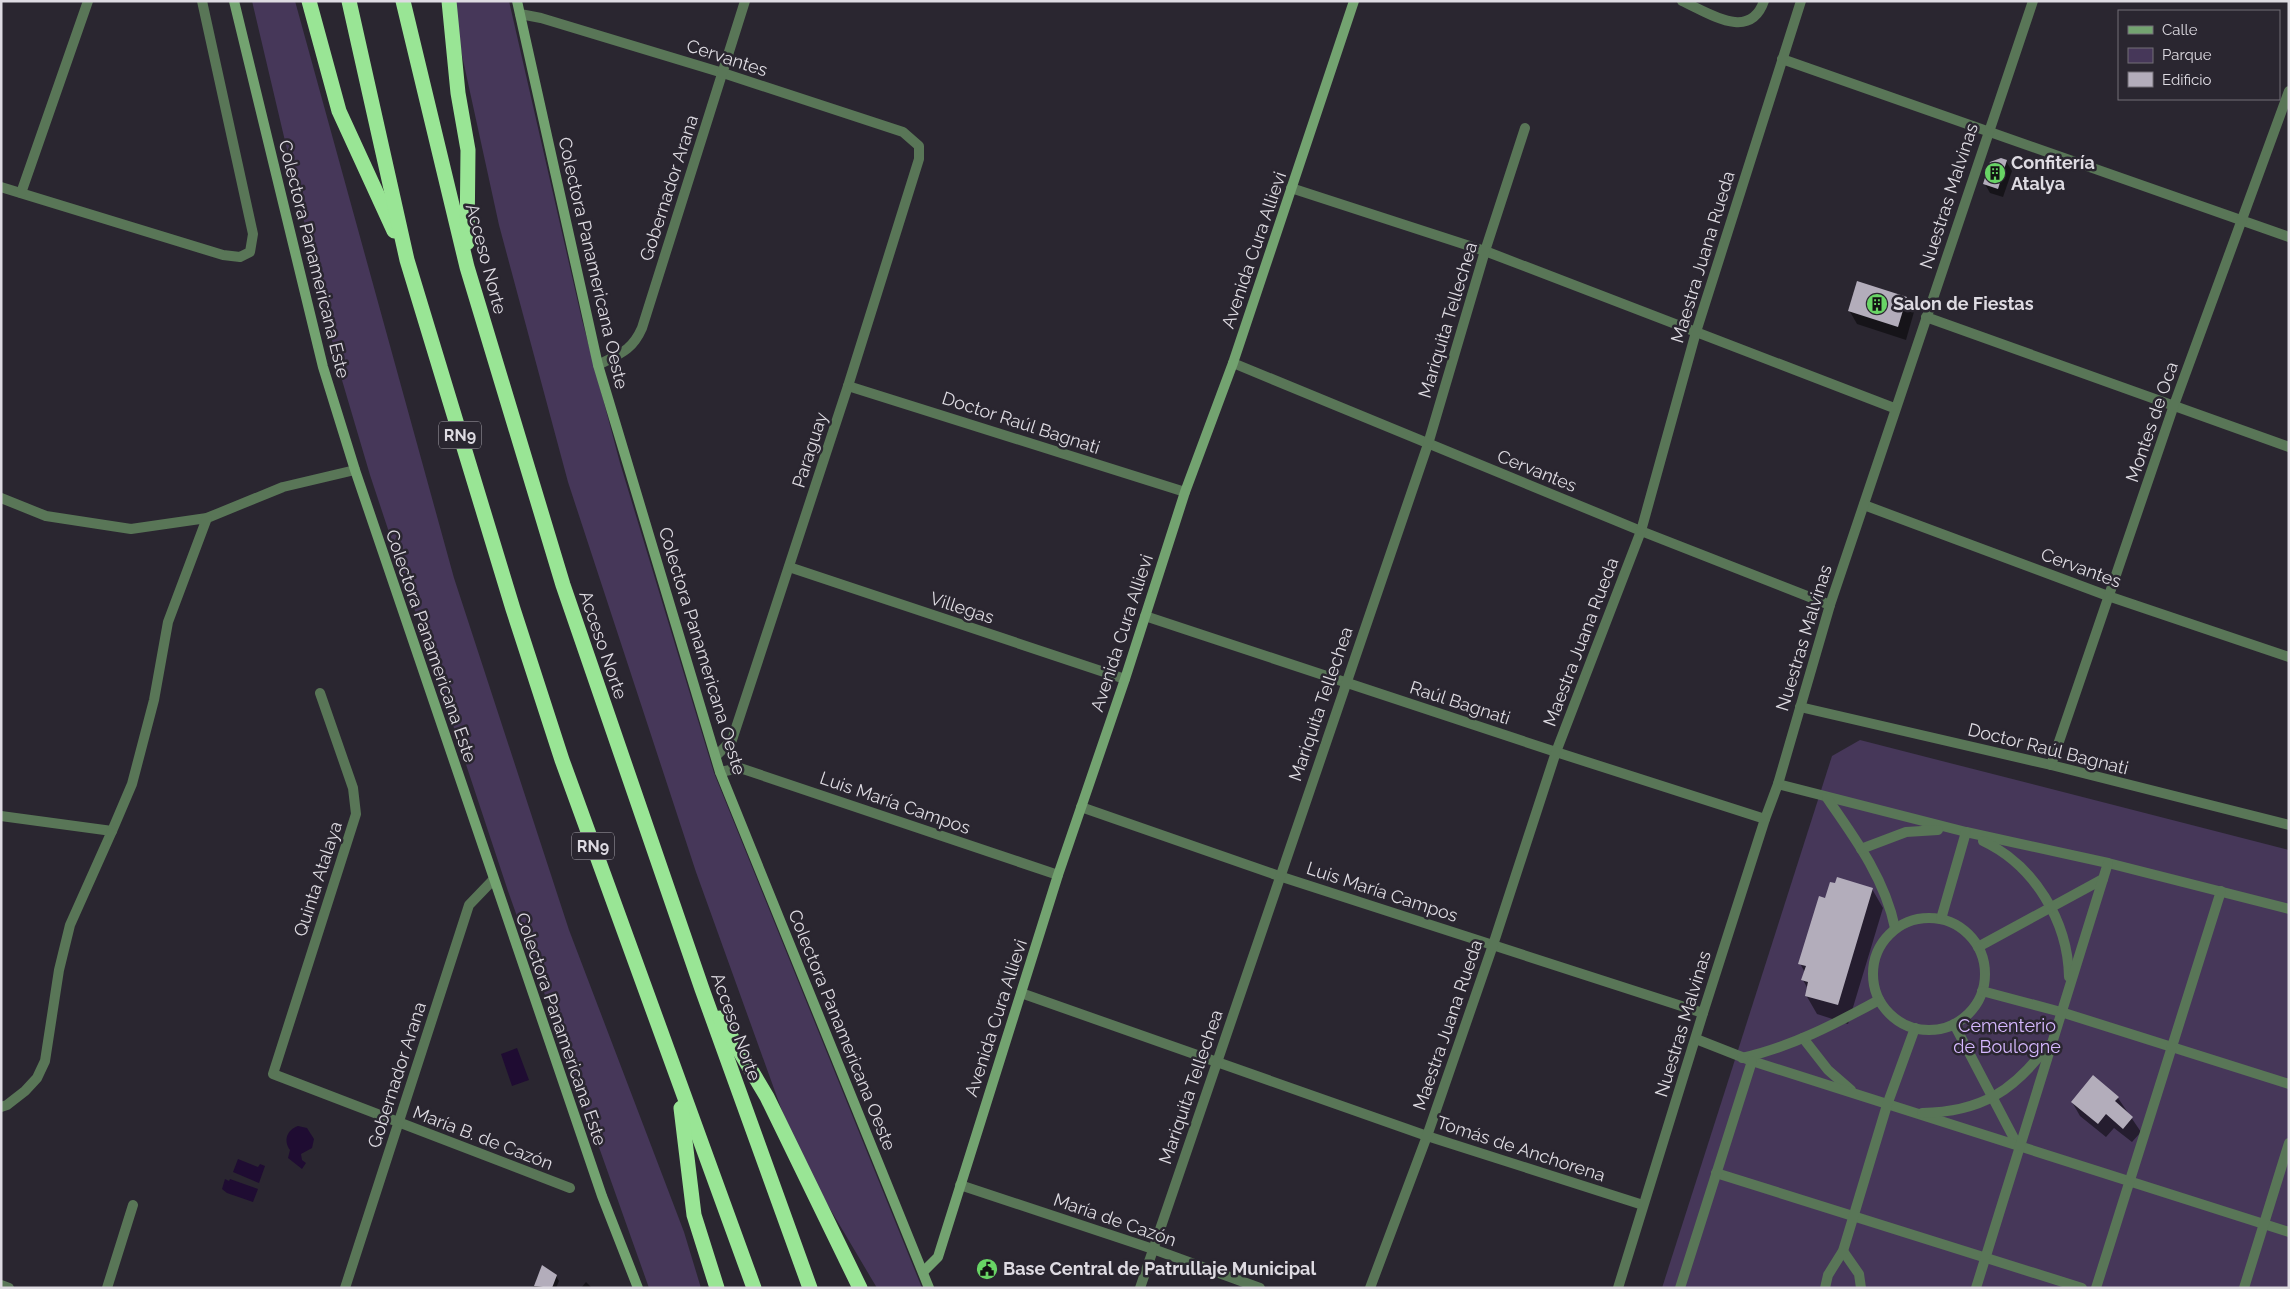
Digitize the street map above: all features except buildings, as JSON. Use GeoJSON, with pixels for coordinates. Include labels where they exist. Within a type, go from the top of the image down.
{"type":"FeatureCollection","features":[{"type":"Feature","properties":{"kind":"highway"},"geometry":{"type":"LineString","coordinates":[[308,1],[339,111],[407,260]]}},
{"type":"Feature","properties":{"kind":"highway","name":"RN9"},"geometry":{"type":"LineString","coordinates":[[349,1],[407,260],[513,609],[562,760],[754,1288]]}},
{"type":"Feature","properties":{"kind":"highway","name":"Acceso Norte"},"geometry":{"type":"LineString","coordinates":[[403,1],[467,266],[563,585],[702,989],[810,1288]]}},
{"type":"Feature","properties":{"kind":"highway"},"geometry":{"type":"LineString","coordinates":[[449,1],[458,93],[468,150],[467,266]]}},
{"type":"Feature","properties":{"kind":"highway"},"geometry":{"type":"LineString","coordinates":[[702,989],[767,1097],[860,1288]]}},
{"type":"Feature","properties":{"kind":"highway"},"geometry":{"type":"LineString","coordinates":[[678,1082],[694,1214],[717,1288]]}},
{"type":"Feature","properties":{"kind":"street"},"geometry":{"type":"LineString","coordinates":[[21,193],[88,1]]}},
{"type":"Feature","properties":{"kind":"street"},"geometry":{"type":"LineString","coordinates":[[1,187],[223,255],[240,257],[250,252],[253,234],[202,1]]}},
{"type":"Feature","properties":{"kind":"street","name":"Colectora Panamericana Este"},"geometry":{"type":"LineString","coordinates":[[234,1],[323,367],[354,470],[492,880],[602,1196],[638,1288]]}},
{"type":"Feature","properties":{"kind":"street","name":"Colectora Panamericana Oeste"},"geometry":{"type":"LineString","coordinates":[[517,1],[598,365],[720,772],[929,1288]]}},
{"type":"Feature","properties":{"kind":"street","name":"Gobernador Arana"},"geometry":{"type":"LineString","coordinates":[[598,365],[629,349],[636,341],[642,328],[745,1]]}},
{"type":"Feature","properties":{"kind":"street","name":"Avenida Cura Allievi"},"geometry":{"type":"LineString","coordinates":[[923,1272],[938,1257],[1058,875],[1125,679],[1185,492],[1233,363],[1354,1]]}},
{"type":"Feature","properties":{"kind":"street"},"geometry":{"type":"LineString","coordinates":[[1682,1],[1740,24],[1749,22],[1756,15],[1764,1]]}},
{"type":"Feature","properties":{"kind":"street","name":"Maestra Juana Rueda"},"geometry":{"type":"LineString","coordinates":[[1370,1288],[1427,1136],[1556,752],[1640,531],[1696,332],[1801,1]]}},
{"type":"Feature","properties":{"kind":"street","name":"Nuestras Malvinas"},"geometry":{"type":"LineString","coordinates":[[1618,1288],[1764,819],[1778,784],[1830,605],[1894,408],[2033,1]]}},
{"type":"Feature","properties":{"kind":"street","name":"Cervantes"},"geometry":{"type":"LineString","coordinates":[[520,14],[541,18],[723,73],[903,132],[919,146]]}},
{"type":"Feature","properties":{"kind":"street"},"geometry":{"type":"LineString","coordinates":[[1782,58],[2289,237]]}},
{"type":"Feature","properties":{"kind":"street","name":"Montes de Oca"},"geometry":{"type":"LineString","coordinates":[[2050,765],[2174,405],[2289,91]]}},
{"type":"Feature","properties":{"kind":"street","name":"Mariquita Tellechea"},"geometry":{"type":"LineString","coordinates":[[1140,1288],[1345,682],[1428,444],[1485,251],[1525,128]]}},
{"type":"Feature","properties":{"kind":"street","name":"Paraguay"},"geometry":{"type":"LineString","coordinates":[[716,756],[732,740],[848,386],[919,159],[919,146]]}},
{"type":"Feature","properties":{"kind":"street"},"geometry":{"type":"LineString","coordinates":[[1291,188],[1485,251],[1894,408]]}},
{"type":"Feature","properties":{"kind":"street"},"geometry":{"type":"LineString","coordinates":[[1926,318],[2289,446]]}},
{"type":"Feature","properties":{"kind":"street","name":"Cervantes"},"geometry":{"type":"LineString","coordinates":[[1233,363],[1640,531],[1830,605]]}},
{"type":"Feature","properties":{"kind":"street","name":"Doctor Raúl Bagnati"},"geometry":{"type":"LineString","coordinates":[[848,386],[1185,492]]}},
{"type":"Feature","properties":{"kind":"street"},"geometry":{"type":"LineString","coordinates":[[1,498],[46,516],[131,529],[207,518],[283,487],[354,470]]}},
{"type":"Feature","properties":{"kind":"street","name":"Cervantes"},"geometry":{"type":"LineString","coordinates":[[1864,505],[2108,596],[2289,657]]}},
{"type":"Feature","properties":{"kind":"street"},"geometry":{"type":"LineString","coordinates":[[1,1107],[25,1091],[37,1078],[45,1061],[59,970],[70,925],[132,784],[154,700],[168,622],[207,518]]}},
{"type":"Feature","properties":{"kind":"street","name":"Villegas"},"geometry":{"type":"LineString","coordinates":[[789,567],[1125,679]]}},
{"type":"Feature","properties":{"kind":"street","name":"Raúl Bagnati"},"geometry":{"type":"LineString","coordinates":[[1145,616],[1764,819]]}},
{"type":"Feature","properties":{"kind":"street","name":"Quinta Atalaya"},"geometry":{"type":"LineString","coordinates":[[273,1074],[356,814],[353,788],[320,694]]}},
{"type":"Feature","properties":{"kind":"street","name":"Doctor Raúl Bagnati"},"geometry":{"type":"LineString","coordinates":[[1800,708],[2050,765],[2289,825]]}},
{"type":"Feature","properties":{"kind":"street","name":"Luis María Campos"},"geometry":{"type":"LineString","coordinates":[[720,772],[740,768],[1058,875]]}},
{"type":"Feature","properties":{"kind":"street"},"geometry":{"type":"LineString","coordinates":[[1778,784],[1966,832],[2108,863],[2289,908]]}},
{"type":"Feature","properties":{"kind":"street"},"geometry":{"type":"LineString","coordinates":[[1827,798],[1876,874],[1891,907],[1896,928]]}},
{"type":"Feature","properties":{"kind":"street","name":"Luis María Campos"},"geometry":{"type":"LineString","coordinates":[[1081,807],[1279,876],[1703,1013]]}},
{"type":"Feature","properties":{"kind":"street"},"geometry":{"type":"LineString","coordinates":[[1,816],[112,831]]}},
{"type":"Feature","properties":{"kind":"street"},"geometry":{"type":"LineString","coordinates":[[1861,849],[1906,832],[1929,829],[1966,832],[2011,857],[2037,885],[2052,907],[2069,961],[2070,986]]}},
{"type":"Feature","properties":{"kind":"street"},"geometry":{"type":"LineString","coordinates":[[1941,919],[1966,832]]}},
{"type":"Feature","properties":{"kind":"street"},"geometry":{"type":"LineString","coordinates":[[1976,1288],[2108,863]]}},
{"type":"Feature","properties":{"kind":"street"},"geometry":{"type":"LineString","coordinates":[[1978,946],[2103,879]]}},
{"type":"Feature","properties":{"kind":"street","name":"Gobernador Arana"},"geometry":{"type":"LineString","coordinates":[[345,1288],[469,905],[492,880]]}},
{"type":"Feature","properties":{"kind":"street"},"geometry":{"type":"LineString","coordinates":[[2096,1288],[2220,891]]}},
{"type":"Feature","properties":{"kind":"street"},"geometry":{"type":"LineString","coordinates":[[1925,918],[1941,919],[1955,924],[1968,934],[1978,946],[1985,976],[1982,991],[1975,1005],[1966,1016],[1954,1024],[1928,1030],[1915,1028],[1894,1018],[1879,1000],[1873,977],[1876,953],[1884,940],[1896,928],[1909,921],[1925,918]]}},
{"type":"Feature","properties":{"kind":"street"},"geometry":{"type":"LineString","coordinates":[[1982,991],[2061,1012],[2289,1084]]}},
{"type":"Feature","properties":{"kind":"street","name":"Tomás de Anchorena"},"geometry":{"type":"LineString","coordinates":[[1021,992],[1216,1063],[1427,1136],[1643,1205]]}},
{"type":"Feature","properties":{"kind":"street"},"geometry":{"type":"LineString","coordinates":[[1741,1058],[1770,1051],[1803,1038],[1879,1000]]}},
{"type":"Feature","properties":{"kind":"street"},"geometry":{"type":"LineString","coordinates":[[1954,1024],[2019,1148]]}},
{"type":"Feature","properties":{"kind":"street"},"geometry":{"type":"LineString","coordinates":[[1825,1288],[1828,1275],[1843,1252],[1887,1105],[1915,1028]]}},
{"type":"Feature","properties":{"kind":"street"},"geometry":{"type":"LineString","coordinates":[[1803,1038],[1828,1070],[1841,1083],[1860,1096]]}},
{"type":"Feature","properties":{"kind":"street"},"geometry":{"type":"LineString","coordinates":[[1696,1039],[1752,1062],[2289,1232]]}},
{"type":"Feature","properties":{"kind":"street"},"geometry":{"type":"LineString","coordinates":[[1914,1114],[1942,1113],[1979,1104],[1992,1098],[2024,1076],[2053,1039]]}},
{"type":"Feature","properties":{"kind":"street"},"geometry":{"type":"LineString","coordinates":[[1680,1288],[1752,1062]]}},
{"type":"Feature","properties":{"kind":"street","name":"María B. de Cazón"},"geometry":{"type":"LineString","coordinates":[[273,1074],[570,1188]]}},
{"type":"Feature","properties":{"kind":"street"},"geometry":{"type":"LineString","coordinates":[[2244,1288],[2289,1143]]}},
{"type":"Feature","properties":{"kind":"street"},"geometry":{"type":"LineString","coordinates":[[1716,1173],[2082,1288]]}},
{"type":"Feature","properties":{"kind":"street","name":"María de Cazón"},"geometry":{"type":"LineString","coordinates":[[960,1186],[1153,1250],[1260,1288]]}},
{"type":"Feature","properties":{"kind":"street"},"geometry":{"type":"LineString","coordinates":[[107,1288],[133,1205]]}},
{"type":"Feature","properties":{"kind":"street"},"geometry":{"type":"LineString","coordinates":[[1843,1252],[1859,1274],[1862,1288]]}},
{"type":"Feature","properties":{"kind":"street"},"geometry":{"type":"LineString","coordinates":[[1,1285],[10,1288]]}},
{"type":"Feature","properties":{"kind":"green space"},"geometry":{"type":"Polygon","coordinates":[[[252,1],[295,1],[454,578],[569,930],[684,1232],[701,1288],[649,1288],[508,891],[370,475],[339,370],[252,1]]]}},
{"type":"Feature","properties":{"kind":"green space"},"geometry":{"type":"Polygon","coordinates":[[[455,1],[509,1],[582,320],[620,463],[714,773],[922,1288],[877,1288],[823,1197],[786,1122],[696,872],[568,482],[499,225],[458,37],[455,1]]]}},
{"type":"Feature","properties":{"kind":"green space","name":"Cementerio de Boulogne"},"geometry":{"type":"Polygon","coordinates":[[[1860,740],[2289,850],[2289,1288],[1662,1288],[1832,756],[1860,740]]]}},
{"type":"Feature","properties":{"kind":"shaded area"},"geometry":{"type":"Polygon","coordinates":[[[517,1048],[529,1080],[512,1086],[501,1054],[517,1048]]]}},
{"type":"Feature","properties":{"kind":"shaded area"},"geometry":{"type":"Polygon","coordinates":[[[298,1126],[307,1128],[314,1139],[312,1148],[301,1154],[302,1160],[306,1163],[302,1169],[288,1158],[290,1150],[287,1136],[291,1130],[298,1126]]]}},
{"type":"Feature","properties":{"kind":"shaded area"},"geometry":{"type":"Polygon","coordinates":[[[238,1159],[258,1167],[260,1164],[265,1166],[259,1183],[233,1172],[238,1159]]]}},
{"type":"Feature","properties":{"kind":"shaded area"},"geometry":{"type":"Polygon","coordinates":[[[225,1179],[258,1189],[253,1202],[227,1193],[222,1189],[225,1179]]]}},
{"type":"Feature","properties":{"kind":"place","name":"Confitería Atalya"},"geometry":{"type":"Point","coordinates":[1995,173]}},
{"type":"Feature","properties":{"kind":"place","name":"Salon de Fiestas"},"geometry":{"type":"Point","coordinates":[1877,304]}},
{"type":"Feature","properties":{"kind":"place","name":"Base Central de Patrullaje Municipal"},"geometry":{"type":"Point","coordinates":[987,1269]}}]}
